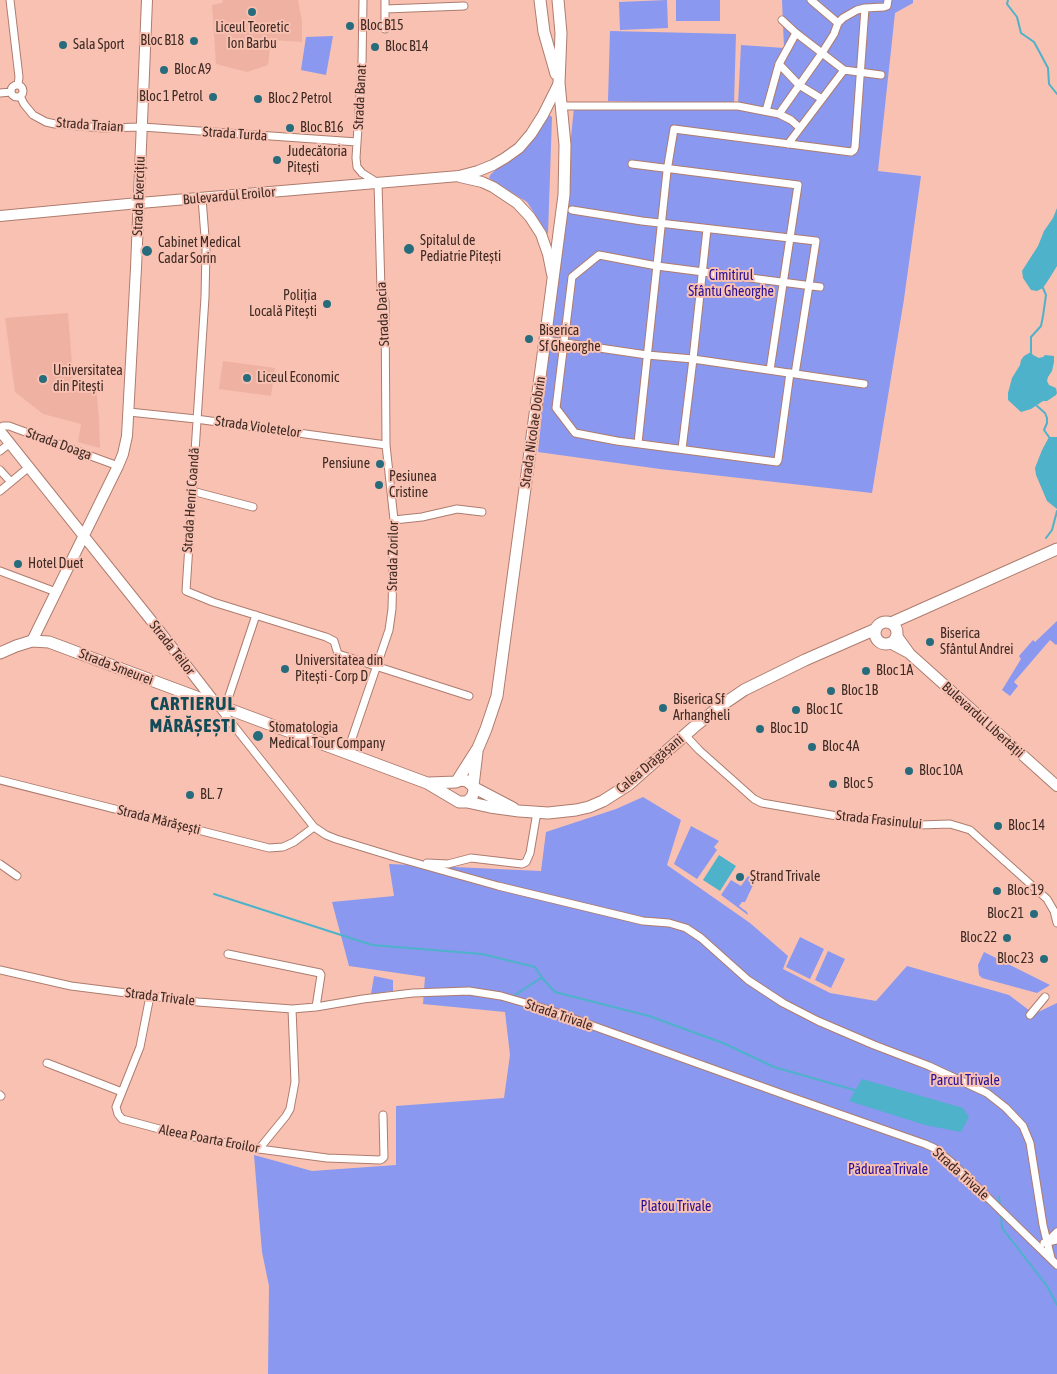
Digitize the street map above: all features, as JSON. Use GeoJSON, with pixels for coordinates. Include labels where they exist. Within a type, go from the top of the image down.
{"type":"FeatureCollection","features":[{"type":"Feature","properties":{"kind":"main road","name":"Strada Nicolae Dobrin"},"geometry":{"type":"LineString","coordinates":[[540,0],[544,32],[559,83]]}},
{"type":"Feature","properties":{"kind":"main road","name":"Strada Nicolae Dobrin"},"geometry":{"type":"LineString","coordinates":[[457,781],[478,748],[497,696],[564,194],[565,145],[559,83],[561,33],[558,0]]}},
{"type":"Feature","properties":{"kind":"main road"},"geometry":{"type":"LineString","coordinates":[[544,32],[550,36],[556,36],[561,33]]}},
{"type":"Feature","properties":{"kind":"main road"},"geometry":{"type":"LineString","coordinates":[[877,634],[883,643],[916,612],[1057,549]]}},
{"type":"Feature","properties":{"kind":"main road","name":"Calea Drăgășani"},"geometry":{"type":"LineString","coordinates":[[467,802],[490,808],[537,812],[576,810],[589,807],[603,801],[628,785],[719,707],[744,690],[849,641],[877,634],[880,623],[884,622],[894,633]]}},
{"type":"Feature","properties":{"kind":"main road","name":"Strada Smeurei"},"geometry":{"type":"LineString","coordinates":[[0,653],[32,641],[42,641],[57,645],[427,783],[453,798]]}},
{"type":"Feature","properties":{"kind":"main road","name":"Strada Nicolae Dobrin"},"geometry":{"type":"LineString","coordinates":[[473,787],[478,748]]}},
{"type":"Feature","properties":{"kind":"main road"},"geometry":{"type":"LineString","coordinates":[[457,781],[468,781],[473,787],[474,794],[467,802],[459,802],[453,798],[451,791],[457,781]]}},
{"type":"Feature","properties":{"kind":"main road","name":"Strada Smeurei"},"geometry":{"type":"LineString","coordinates":[[427,783],[457,781]]}},
{"type":"Feature","properties":{"kind":"main road","name":"Calea Drăgășani"},"geometry":{"type":"LineString","coordinates":[[473,787],[519,811]]}},
{"type":"Feature","properties":{"kind":"street"},"geometry":{"type":"LineString","coordinates":[[10,0],[19,77],[18,85]]}},
{"type":"Feature","properties":{"kind":"street","name":"Strada Exercițiu"},"geometry":{"type":"LineString","coordinates":[[32,641],[118,466],[127,436],[147,0]]}},
{"type":"Feature","properties":{"kind":"street","name":"Strada Banat"},"geometry":{"type":"LineString","coordinates":[[363,0],[362,64],[356,158],[357,167],[362,173],[378,184]]}},
{"type":"Feature","properties":{"kind":"street"},"geometry":{"type":"LineString","coordinates":[[385,0],[385,29]]}},
{"type":"Feature","properties":{"kind":"street"},"geometry":{"type":"LineString","coordinates":[[811,0],[838,23]]}},
{"type":"Feature","properties":{"kind":"street"},"geometry":{"type":"LineString","coordinates":[[779,114],[822,53],[834,34],[838,23],[857,10],[887,6],[888,0]]}},
{"type":"Feature","properties":{"kind":"street"},"geometry":{"type":"LineString","coordinates":[[385,9],[464,6]]}},
{"type":"Feature","properties":{"kind":"street"},"geometry":{"type":"LineString","coordinates":[[638,443],[668,168],[674,129],[851,152],[854,150],[865,8]]}},
{"type":"Feature","properties":{"kind":"street"},"geometry":{"type":"LineString","coordinates":[[782,20],[844,70],[881,75]]}},
{"type":"Feature","properties":{"kind":"street"},"geometry":{"type":"LineString","coordinates":[[766,111],[779,64],[796,33]]}},
{"type":"Feature","properties":{"kind":"street"},"geometry":{"type":"LineString","coordinates":[[779,64],[799,85],[822,99]]}},
{"type":"Feature","properties":{"kind":"street"},"geometry":{"type":"LineString","coordinates":[[788,144],[844,70]]}},
{"type":"Feature","properties":{"kind":"street","name":"Bulevardul Eroilor"},"geometry":{"type":"LineString","coordinates":[[0,216],[459,176],[494,165],[519,148],[543,115],[559,83]]}},
{"type":"Feature","properties":{"kind":"street"},"geometry":{"type":"LineString","coordinates":[[11,92],[14,86],[18,85]]}},
{"type":"Feature","properties":{"kind":"street"},"geometry":{"type":"LineString","coordinates":[[0,92],[11,92],[14,96],[20,96],[23,89],[18,85]]}},
{"type":"Feature","properties":{"kind":"street","name":"Strada Traian"},"geometry":{"type":"LineString","coordinates":[[20,96],[28,110],[46,122],[103,128],[142,128]]}},
{"type":"Feature","properties":{"kind":"street"},"geometry":{"type":"LineString","coordinates":[[561,106],[738,106],[779,114],[791,120],[800,128]]}},
{"type":"Feature","properties":{"kind":"street","name":"Strada Turda"},"geometry":{"type":"LineString","coordinates":[[142,128],[357,142]]}},
{"type":"Feature","properties":{"kind":"street"},"geometry":{"type":"LineString","coordinates":[[632,164],[798,185],[770,370]]}},
{"type":"Feature","properties":{"kind":"street","name":"Bulevardul Eroilor"},"geometry":{"type":"LineString","coordinates":[[459,176],[493,187],[524,210],[541,234],[548,254],[552,277]]}},
{"type":"Feature","properties":{"kind":"street","name":"Strada Dacia"},"geometry":{"type":"LineString","coordinates":[[378,184],[381,290],[385,300],[386,445]]}},
{"type":"Feature","properties":{"kind":"street","name":"Strada Henri Coandă"},"geometry":{"type":"LineString","coordinates":[[202,198],[206,250],[205,297],[186,591],[213,602],[326,637],[334,641],[338,654],[377,666]]}},
{"type":"Feature","properties":{"kind":"street"},"geometry":{"type":"LineString","coordinates":[[572,210],[662,224],[816,241],[809,286],[777,462],[616,441],[575,432],[556,408],[572,277],[599,255],[657,266],[809,286],[820,287]]}},
{"type":"Feature","properties":{"kind":"street"},"geometry":{"type":"LineString","coordinates":[[682,449],[707,229]]}},
{"type":"Feature","properties":{"kind":"street"},"geometry":{"type":"LineString","coordinates":[[545,340],[864,384]]}},
{"type":"Feature","properties":{"kind":"street","name":"Strada Violetelor"},"geometry":{"type":"LineString","coordinates":[[129,412],[196,418],[386,445]]}},
{"type":"Feature","properties":{"kind":"street","name":"Strada Doaga"},"geometry":{"type":"LineString","coordinates":[[0,429],[3,426],[9,426],[118,466]]}},
{"type":"Feature","properties":{"kind":"street","name":"Strada Teilor"},"geometry":{"type":"LineString","coordinates":[[0,429],[83,536],[221,706],[314,827],[336,839],[474,879],[552,900],[635,919],[668,923],[686,928],[748,980],[783,1003],[874,1046],[929,1066],[987,1093],[1006,1108],[1023,1126],[1030,1143],[1043,1225],[1054,1262]]}},
{"type":"Feature","properties":{"kind":"street"},"geometry":{"type":"LineString","coordinates":[[0,451],[10,443]]}},
{"type":"Feature","properties":{"kind":"street","name":"Strada Zorilor"},"geometry":{"type":"LineString","coordinates":[[348,753],[389,630],[392,609],[394,520],[386,445]]}},
{"type":"Feature","properties":{"kind":"street"},"geometry":{"type":"LineString","coordinates":[[0,491],[29,467]]}},
{"type":"Feature","properties":{"kind":"street"},"geometry":{"type":"LineString","coordinates":[[0,470],[11,482]]}},
{"type":"Feature","properties":{"kind":"street"},"geometry":{"type":"LineString","coordinates":[[192,491],[253,507]]}},
{"type":"Feature","properties":{"kind":"street"},"geometry":{"type":"LineString","coordinates":[[394,520],[422,517],[457,509],[482,512]]}},
{"type":"Feature","properties":{"kind":"street"},"geometry":{"type":"LineString","coordinates":[[0,571],[56,592]]}},
{"type":"Feature","properties":{"kind":"street"},"geometry":{"type":"LineString","coordinates":[[221,706],[256,615]]}},
{"type":"Feature","properties":{"kind":"street","name":"Bulevardul Libertății"},"geometry":{"type":"LineString","coordinates":[[894,633],[910,654],[1057,786]]}},
{"type":"Feature","properties":{"kind":"street"},"geometry":{"type":"LineString","coordinates":[[377,666],[469,696]]}},
{"type":"Feature","properties":{"kind":"street","name":"Strada Frasinului"},"geometry":{"type":"LineString","coordinates":[[685,735],[754,799],[762,803],[883,821],[919,825],[950,824],[970,830],[1047,900],[1054,911],[1057,924]]}},
{"type":"Feature","properties":{"kind":"street","name":"Strada Mărășești"},"geometry":{"type":"LineString","coordinates":[[0,780],[269,848],[283,847],[294,842],[314,827]]}},
{"type":"Feature","properties":{"kind":"street"},"geometry":{"type":"LineString","coordinates":[[416,863],[448,864],[471,858],[522,864],[526,862],[530,853],[537,812]]}},
{"type":"Feature","properties":{"kind":"street"},"geometry":{"type":"LineString","coordinates":[[0,864],[17,876]]}},
{"type":"Feature","properties":{"kind":"street"},"geometry":{"type":"LineString","coordinates":[[228,954],[320,972],[316,1007]]}},
{"type":"Feature","properties":{"kind":"street","name":"Strada Trivale"},"geometry":{"type":"LineString","coordinates":[[0,970],[71,986],[198,1002],[292,1009],[442,991],[469,991],[510,999],[546,1009],[926,1144],[951,1162],[1054,1262]]}},
{"type":"Feature","properties":{"kind":"street","name":"Aleea Poarta Eroilor"},"geometry":{"type":"LineString","coordinates":[[150,996],[140,1047],[116,1107],[122,1119],[178,1134],[259,1149],[327,1158],[382,1159],[384,1157],[382,1115]]}},
{"type":"Feature","properties":{"kind":"street"},"geometry":{"type":"LineString","coordinates":[[1030,1015],[1045,997]]}},
{"type":"Feature","properties":{"kind":"street"},"geometry":{"type":"LineString","coordinates":[[259,1149],[290,1109],[295,1082],[292,1009]]}},
{"type":"Feature","properties":{"kind":"street"},"geometry":{"type":"LineString","coordinates":[[47,1063],[122,1092]]}},
{"type":"Feature","properties":{"kind":"street"},"geometry":{"type":"LineString","coordinates":[[1047,1242],[1057,1232]]}},
{"type":"Feature","properties":{"kind":"street"},"geometry":{"type":"LineString","coordinates":[[1037,1245],[1057,1240]]}},
{"type":"Feature","properties":{"kind":"shaded area"},"geometry":{"type":"Polygon","coordinates":[[[223,0],[298,0],[302,21],[302,42],[271,40],[268,65],[247,72],[216,64],[212,5],[222,3],[223,0]]]}},
{"type":"Feature","properties":{"kind":"shaded area"},"geometry":{"type":"Polygon","coordinates":[[[1057,208],[1057,266],[1043,288],[1037,291],[1031,290],[1023,278],[1022,271],[1038,246],[1057,208]]]}},
{"type":"Feature","properties":{"kind":"shaded area","name":"Universitatea din Pitești"},"geometry":{"type":"Polygon","coordinates":[[[68,313],[74,389],[96,387],[100,448],[78,442],[81,424],[43,414],[15,392],[5,318],[68,313]]]}},
{"type":"Feature","properties":{"kind":"shaded area"},"geometry":{"type":"Polygon","coordinates":[[[1031,352],[1039,358],[1045,355],[1054,356],[1052,371],[1047,381],[1049,385],[1056,388],[1057,393],[1047,401],[1043,401],[1031,409],[1021,412],[1008,400],[1008,393],[1012,378],[1021,360],[1031,352]]]}},
{"type":"Feature","properties":{"kind":"shaded area","name":"Liceul Economic"},"geometry":{"type":"Polygon","coordinates":[[[223,361],[275,368],[271,396],[219,389],[223,361]]]}},
{"type":"Feature","properties":{"kind":"shaded area"},"geometry":{"type":"Polygon","coordinates":[[[1049,437],[1057,437],[1057,509],[1047,501],[1035,468],[1049,437]]]}},
{"type":"Feature","properties":{"kind":"shaded area"},"geometry":{"type":"Polygon","coordinates":[[[719,855],[736,866],[720,891],[703,880],[719,855]]]}},
{"type":"Feature","properties":{"kind":"shaded area"},"geometry":{"type":"Polygon","coordinates":[[[862,1079],[963,1108],[969,1117],[961,1132],[925,1125],[849,1101],[862,1079]]]}},
{"type":"Feature","properties":{"kind":"green space"},"geometry":{"type":"Polygon","coordinates":[[[667,0],[668,28],[620,30],[619,2],[667,0]]]}},
{"type":"Feature","properties":{"kind":"green space"},"geometry":{"type":"Polygon","coordinates":[[[676,0],[720,0],[720,21],[676,21],[676,0]]]}},
{"type":"Feature","properties":{"kind":"green space","name":"Cimitirul Sfântu Gheorghe"},"geometry":{"type":"Polygon","coordinates":[[[782,0],[913,0],[913,3],[895,13],[878,171],[921,176],[904,299],[872,493],[660,469],[538,452],[574,108],[738,105],[741,45],[784,48],[782,0]]]}},
{"type":"Feature","properties":{"kind":"green space"},"geometry":{"type":"Polygon","coordinates":[[[610,31],[736,34],[734,104],[608,101],[610,31]]]}},
{"type":"Feature","properties":{"kind":"green space"},"geometry":{"type":"Polygon","coordinates":[[[333,36],[326,75],[301,70],[306,37],[333,36]]]}},
{"type":"Feature","properties":{"kind":"green space"},"geometry":{"type":"Polygon","coordinates":[[[549,115],[552,117],[548,234],[527,202],[489,178],[491,174],[535,137],[549,115]]]}},
{"type":"Feature","properties":{"kind":"green space"},"geometry":{"type":"Polygon","coordinates":[[[1057,621],[1057,644],[1050,640],[1014,682],[1018,686],[1010,696],[1002,690],[1021,659],[1019,656],[1033,640],[1035,642],[1057,621]]]}},
{"type":"Feature","properties":{"kind":"green space","name":"Pădurea Trivale"},"geometry":{"type":"Polygon","coordinates":[[[643,797],[681,820],[667,865],[750,923],[788,956],[783,969],[830,993],[876,1001],[907,966],[1009,995],[1034,1014],[1057,1003],[1057,1374],[268,1374],[269,1286],[262,1252],[254,1155],[312,1171],[396,1165],[396,1106],[504,1098],[510,1055],[505,1012],[423,1004],[425,977],[349,966],[332,902],[394,896],[389,864],[541,871],[546,832],[616,809],[643,797]]]}},
{"type":"Feature","properties":{"kind":"green space"},"geometry":{"type":"Polygon","coordinates":[[[691,826],[719,841],[714,847],[717,850],[697,879],[674,864],[691,826]]]}},
{"type":"Feature","properties":{"kind":"green space"},"geometry":{"type":"Polygon","coordinates":[[[748,876],[755,881],[745,902],[742,902],[739,906],[748,915],[721,895],[731,880],[741,886],[748,876]]]}},
{"type":"Feature","properties":{"kind":"green space"},"geometry":{"type":"Polygon","coordinates":[[[800,937],[824,949],[810,979],[786,967],[800,937]]]}},
{"type":"Feature","properties":{"kind":"green space"},"geometry":{"type":"Polygon","coordinates":[[[828,951],[845,959],[831,988],[815,980],[828,951]]]}},
{"type":"Feature","properties":{"kind":"green space"},"geometry":{"type":"Polygon","coordinates":[[[984,952],[1050,985],[1037,993],[982,978],[979,975],[978,965],[984,952]]]}},
{"type":"Feature","properties":{"kind":"green space"},"geometry":{"type":"Polygon","coordinates":[[[374,976],[393,980],[393,991],[371,994],[374,976]]]}},
{"type":"Feature","properties":{"kind":"waterway"},"geometry":{"type":"LineString","coordinates":[[1008,0],[1007,4],[1017,17],[1021,33],[1034,42],[1048,68],[1049,84],[1057,94]]}},
{"type":"Feature","properties":{"kind":"waterway"},"geometry":{"type":"LineString","coordinates":[[1031,352],[1031,337],[1041,326],[1043,316],[1046,295],[1043,288]]}},
{"type":"Feature","properties":{"kind":"waterway"},"geometry":{"type":"LineString","coordinates":[[1037,406],[1045,413],[1047,418],[1044,430],[1049,437]]}},
{"type":"Feature","properties":{"kind":"waterway"},"geometry":{"type":"LineString","coordinates":[[1046,538],[1052,530],[1057,511]]}},
{"type":"Feature","properties":{"kind":"waterway"},"geometry":{"type":"LineString","coordinates":[[214,894],[372,945],[482,954],[535,967],[555,992],[649,1016],[723,1043],[774,1067],[858,1091]]}},
{"type":"Feature","properties":{"kind":"waterway"},"geometry":{"type":"LineString","coordinates":[[512,997],[541,978]]}},
{"type":"Feature","properties":{"kind":"waterway"},"geometry":{"type":"LineString","coordinates":[[999,1197],[1000,1205]]}},
{"type":"Feature","properties":{"kind":"waterway"},"geometry":{"type":"LineString","coordinates":[[1001,1215],[1002,1228],[1047,1286],[1057,1305]]}},
{"type":"Feature","properties":{"kind":"place","name":"Liceul Teoretic Ion Barbu"},"geometry":{"type":"Point","coordinates":[252,12]}},
{"type":"Feature","properties":{"kind":"place","name":"Bloc B15"},"geometry":{"type":"Point","coordinates":[350,26]}},
{"type":"Feature","properties":{"kind":"place","name":"Bloc B18"},"geometry":{"type":"Point","coordinates":[194,41]}},
{"type":"Feature","properties":{"kind":"place","name":"Sala Sport"},"geometry":{"type":"Point","coordinates":[63,45]}},
{"type":"Feature","properties":{"kind":"place","name":"Bloc B14"},"geometry":{"type":"Point","coordinates":[375,47]}},
{"type":"Feature","properties":{"kind":"place","name":"Bloc A9"},"geometry":{"type":"Point","coordinates":[164,70]}},
{"type":"Feature","properties":{"kind":"place","name":"Bloc 1 Petrol"},"geometry":{"type":"Point","coordinates":[213,97]}},
{"type":"Feature","properties":{"kind":"place","name":"Bloc 2 Petrol"},"geometry":{"type":"Point","coordinates":[258,99]}},
{"type":"Feature","properties":{"kind":"place","name":"Bloc B16"},"geometry":{"type":"Point","coordinates":[290,128]}},
{"type":"Feature","properties":{"kind":"place","name":"Judecătoria Pitești"},"geometry":{"type":"Point","coordinates":[277,160]}},
{"type":"Feature","properties":{"kind":"place","name":"Spitalul de Pediatrie Pitești"},"geometry":{"type":"Point","coordinates":[409,249]}},
{"type":"Feature","properties":{"kind":"place","name":"Cabinet Medical Cadar Sorin"},"geometry":{"type":"Point","coordinates":[147,251]}},
{"type":"Feature","properties":{"kind":"place","name":"Poliția Locală Pitești"},"geometry":{"type":"Point","coordinates":[327,304]}},
{"type":"Feature","properties":{"kind":"place","name":"Biserica Sf Gheorghe"},"geometry":{"type":"Point","coordinates":[529,339]}},
{"type":"Feature","properties":{"kind":"place","name":"Liceul Economic"},"geometry":{"type":"Point","coordinates":[247,378]}},
{"type":"Feature","properties":{"kind":"place","name":"Universitatea din Pitești"},"geometry":{"type":"Point","coordinates":[43,379]}},
{"type":"Feature","properties":{"kind":"place","name":"Pensiune"},"geometry":{"type":"Point","coordinates":[380,464]}},
{"type":"Feature","properties":{"kind":"place","name":"Pesiunea Cristine"},"geometry":{"type":"Point","coordinates":[379,485]}},
{"type":"Feature","properties":{"kind":"place","name":"Hotel Duet"},"geometry":{"type":"Point","coordinates":[18,564]}},
{"type":"Feature","properties":{"kind":"place","name":"Biserica Sfântul Andrei"},"geometry":{"type":"Point","coordinates":[930,642]}},
{"type":"Feature","properties":{"kind":"place","name":"Universitatea din Pitești - Corp D"},"geometry":{"type":"Point","coordinates":[285,669]}},
{"type":"Feature","properties":{"kind":"place","name":"Bloc 1A"},"geometry":{"type":"Point","coordinates":[866,671]}},
{"type":"Feature","properties":{"kind":"place","name":"Bloc 1B"},"geometry":{"type":"Point","coordinates":[831,691]}},
{"type":"Feature","properties":{"kind":"place","name":"Biserica Sf Arhangheli"},"geometry":{"type":"Point","coordinates":[663,708]}},
{"type":"Feature","properties":{"kind":"place","name":"Bloc 1C"},"geometry":{"type":"Point","coordinates":[796,710]}},
{"type":"Feature","properties":{"kind":"place","name":"Bloc 1D"},"geometry":{"type":"Point","coordinates":[760,729]}},
{"type":"Feature","properties":{"kind":"place","name":"Stomatologia Medical Tour Company"},"geometry":{"type":"Point","coordinates":[258,736]}},
{"type":"Feature","properties":{"kind":"place","name":"Bloc 4A"},"geometry":{"type":"Point","coordinates":[812,747]}},
{"type":"Feature","properties":{"kind":"place","name":"Bloc 10A"},"geometry":{"type":"Point","coordinates":[909,771]}},
{"type":"Feature","properties":{"kind":"place","name":"Bloc 5"},"geometry":{"type":"Point","coordinates":[833,784]}},
{"type":"Feature","properties":{"kind":"place","name":"BL. 7"},"geometry":{"type":"Point","coordinates":[190,795]}},
{"type":"Feature","properties":{"kind":"place","name":"Bloc 14"},"geometry":{"type":"Point","coordinates":[998,826]}},
{"type":"Feature","properties":{"kind":"place","name":"Ștrand Trivale"},"geometry":{"type":"Point","coordinates":[740,877]}},
{"type":"Feature","properties":{"kind":"place","name":"Bloc 19"},"geometry":{"type":"Point","coordinates":[997,891]}},
{"type":"Feature","properties":{"kind":"place","name":"Bloc 21"},"geometry":{"type":"Point","coordinates":[1034,914]}},
{"type":"Feature","properties":{"kind":"place","name":"Bloc 22"},"geometry":{"type":"Point","coordinates":[1007,938]}},
{"type":"Feature","properties":{"kind":"place","name":"Bloc 23"},"geometry":{"type":"Point","coordinates":[1044,959]}},
{"type":"Feature","properties":{"kind":"district","name":"CARTIERUL MĂRĂȘEȘTI"},"geometry":{"type":"Point","coordinates":[193,715]}},
{"type":"Feature","properties":{"kind":"park label","name":"Parcul Trivale"},"geometry":{"type":"Point","coordinates":[965,1081]}},
{"type":"Feature","properties":{"kind":"park label","name":"Platou Trivale"},"geometry":{"type":"Point","coordinates":[676,1207]}}]}
